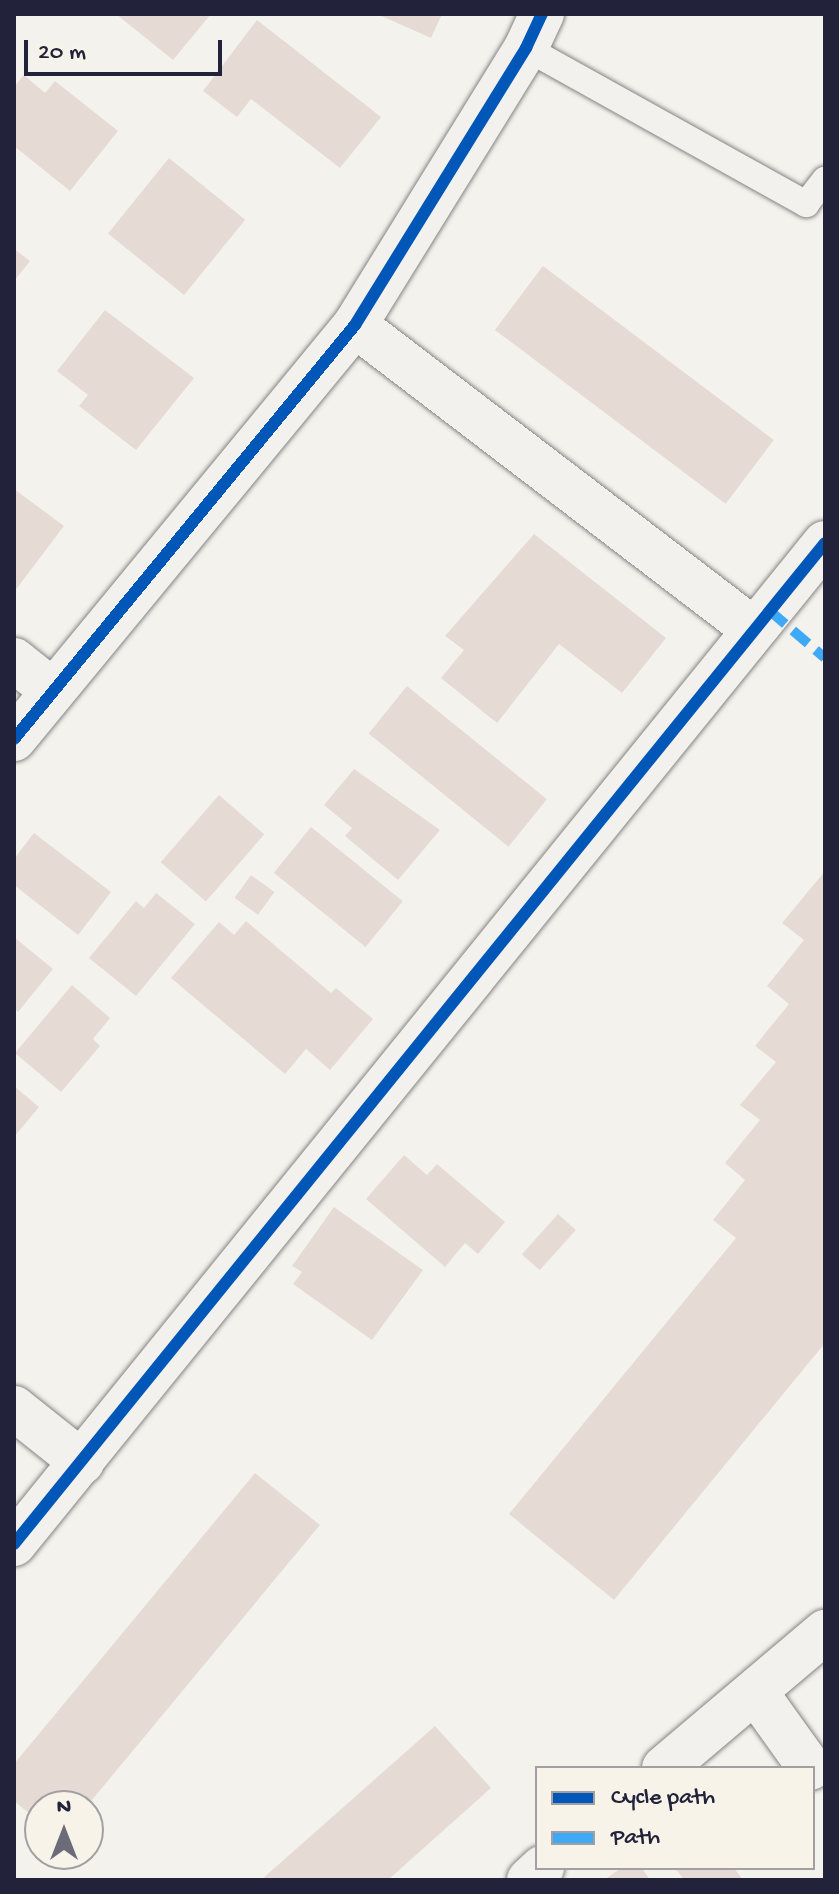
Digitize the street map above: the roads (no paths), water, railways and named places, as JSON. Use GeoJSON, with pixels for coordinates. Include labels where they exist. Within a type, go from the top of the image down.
{"type":"FeatureCollection","features":[{"type":"Feature","properties":{"kind":"street"},"geometry":{"type":"LineString","coordinates":[[14,739],[355,325],[534,31]]}},
{"type":"Feature","properties":{"kind":"street"},"geometry":{"type":"LineString","coordinates":[[355,325],[753,629]]}},
{"type":"Feature","properties":{"kind":"street"},"geometry":{"type":"LineString","coordinates":[[14,1544],[825,543]]}},
{"type":"Feature","properties":{"kind":"street"},"geometry":{"type":"LineString","coordinates":[[14,660],[53,691]]}},
{"type":"Feature","properties":{"kind":"street"},"geometry":{"type":"LineString","coordinates":[[14,1408],[82,1462]]}},
{"type":"Feature","properties":{"kind":"street"},"geometry":{"type":"LineString","coordinates":[[667,1766],[757,1694],[825,1632]]}},
{"type":"Feature","properties":{"kind":"street"},"geometry":{"type":"LineString","coordinates":[[757,1694],[809,1766]]}},
{"type":"Feature","properties":{"kind":"lane"},"geometry":{"type":"LineString","coordinates":[[534,31],[806,204],[825,180]]}}]}
